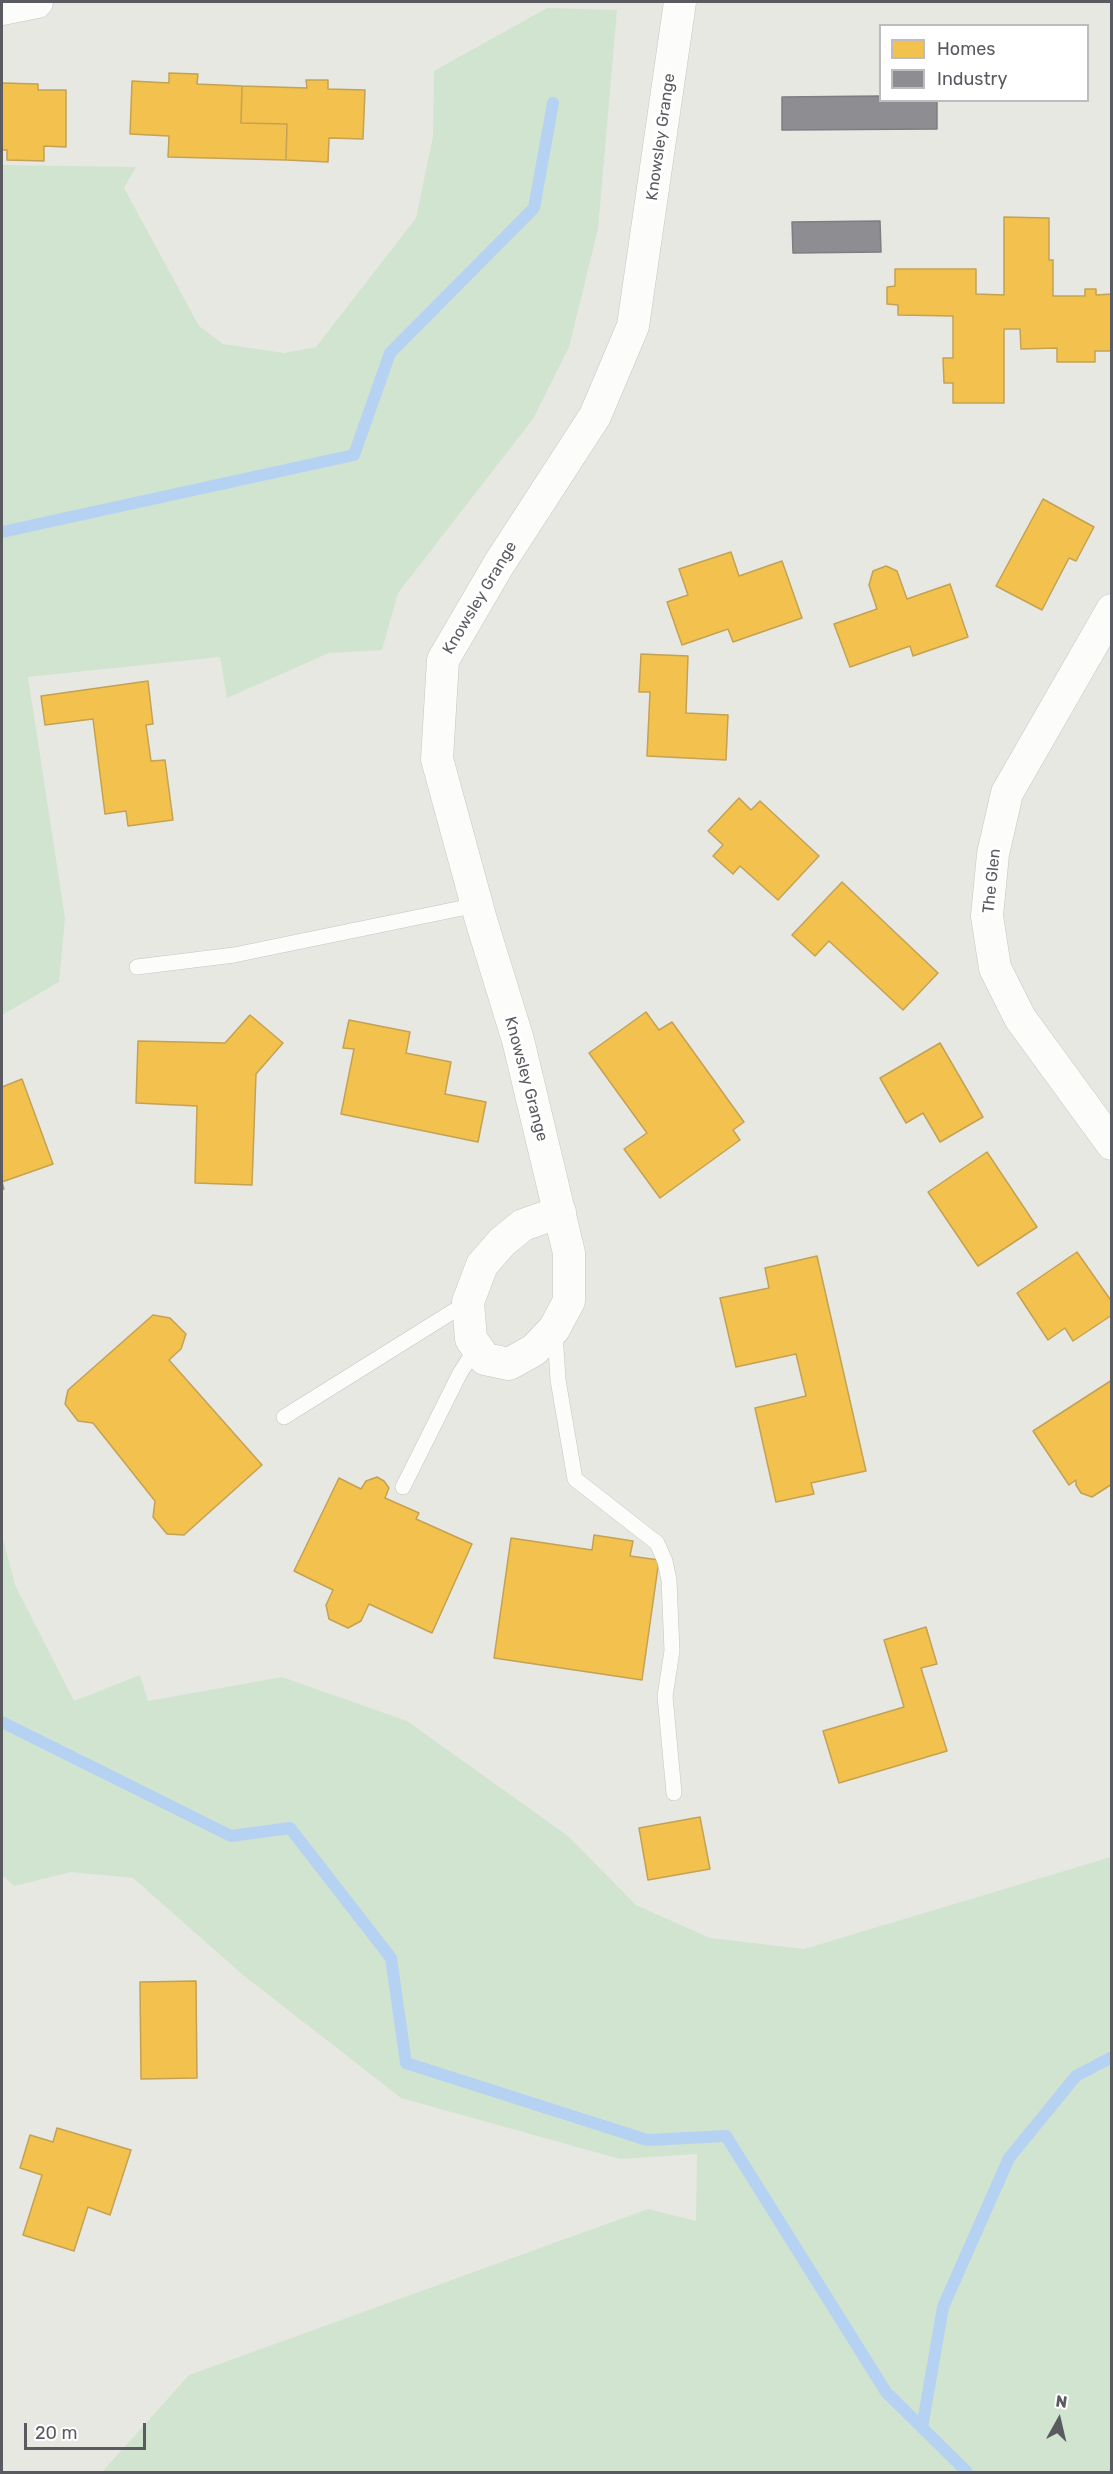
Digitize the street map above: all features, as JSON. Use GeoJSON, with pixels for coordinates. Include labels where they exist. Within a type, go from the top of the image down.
{"type":"FeatureCollection","features":[{"type":"Feature","properties":{"kind":"street"},"geometry":{"type":"LineString","coordinates":[[2,9],[37,2]]}},
{"type":"Feature","properties":{"kind":"street","name":"Knowsley Grange"},"geometry":{"type":"LineString","coordinates":[[477,1347],[485,1359],[509,1364],[534,1350],[554,1329],[569,1301],[569,1253],[518,1040],[477,906],[437,759],[443,660],[499,564],[595,416],[633,326],[680,2]]}},
{"type":"Feature","properties":{"kind":"street","name":"The Glen"},"geometry":{"type":"LineString","coordinates":[[1112,610],[1007,793],[993,854],[987,916],[995,968],[1020,1018],[1112,1144]]}},
{"type":"Feature","properties":{"kind":"street"},"geometry":{"type":"LineString","coordinates":[[477,1347],[471,1339],[468,1302],[482,1265],[502,1242],[523,1225],[560,1212]]}},
{"type":"Feature","properties":{"kind":"lane"},"geometry":{"type":"LineString","coordinates":[[136,967],[234,956],[477,906]]}},
{"type":"Feature","properties":{"kind":"lane"},"geometry":{"type":"LineString","coordinates":[[284,1417],[468,1302]]}},
{"type":"Feature","properties":{"kind":"lane"},"geometry":{"type":"LineString","coordinates":[[554,1329],[558,1380],[575,1479],[657,1543],[665,1561],[669,1580],[672,1651],[664,1696],[674,1792]]}},
{"type":"Feature","properties":{"kind":"lane"},"geometry":{"type":"LineString","coordinates":[[403,1487],[460,1373],[477,1347]]}},
{"type":"Feature","properties":{"kind":"green space"},"geometry":{"type":"Polygon","coordinates":[[[547,8],[617,10],[598,229],[569,347],[533,419],[398,593],[382,650],[329,653],[227,698],[220,657],[28,677],[65,918],[59,982],[2,1015],[2,165],[136,167],[124,188],[199,326],[223,344],[284,353],[316,347],[416,218],[433,136],[434,71],[547,8]]]}},
{"type":"Feature","properties":{"kind":"green space"},"geometry":{"type":"Polygon","coordinates":[[[2,1535],[15,1585],[74,1701],[140,1675],[148,1701],[282,1677],[407,1721],[568,1836],[636,1905],[710,1938],[804,1949],[1111,1857],[1111,2472],[102,2472],[189,2375],[648,2209],[696,2221],[697,2154],[620,2159],[401,2098],[243,1975],[133,1878],[71,1872],[14,1886],[2,1875],[2,1535]]]}},
{"type":"Feature","properties":{"kind":"building: Homes"},"geometry":{"type":"Polygon","coordinates":[[[169,73],[198,74],[197,84],[242,86],[241,123],[287,124],[286,160],[168,157],[169,136],[130,134],[132,81],[169,83],[169,73]]]}},
{"type":"Feature","properties":{"kind":"building: Homes"},"geometry":{"type":"Polygon","coordinates":[[[306,80],[328,80],[328,89],[365,90],[363,139],[329,138],[328,162],[286,160],[287,124],[241,123],[242,86],[307,88],[306,80]]]}},
{"type":"Feature","properties":{"kind":"building: Homes"},"geometry":{"type":"Polygon","coordinates":[[[2,83],[38,84],[38,90],[66,90],[66,147],[44,146],[44,161],[7,160],[7,150],[2,150],[2,83]]]}},
{"type":"Feature","properties":{"kind":"building: Homes"},"geometry":{"type":"Polygon","coordinates":[[[1004,217],[1049,218],[1049,260],[1053,260],[1053,296],[1085,296],[1085,289],[1096,289],[1096,295],[1112,294],[1112,351],[1095,351],[1095,362],[1057,362],[1057,348],[1021,349],[1020,329],[1004,329],[1004,403],[953,403],[953,383],[944,383],[943,358],[953,358],[953,316],[898,315],[898,305],[887,304],[887,287],[895,286],[895,269],[976,269],[976,294],[1004,295],[1004,217]]]}},
{"type":"Feature","properties":{"kind":"building: Homes"},"geometry":{"type":"Polygon","coordinates":[[[1043,499],[1094,527],[1076,561],[1069,558],[1042,610],[996,586],[1043,499]]]}},
{"type":"Feature","properties":{"kind":"building: Homes"},"geometry":{"type":"Polygon","coordinates":[[[731,552],[739,576],[782,561],[802,618],[733,642],[728,629],[682,645],[667,602],[688,595],[679,569],[731,552]]]}},
{"type":"Feature","properties":{"kind":"building: Homes"},"geometry":{"type":"Polygon","coordinates":[[[886,566],[897,571],[907,599],[950,584],[968,637],[913,656],[910,646],[850,667],[834,624],[877,609],[869,585],[873,571],[886,566]]]}},
{"type":"Feature","properties":{"kind":"building: Homes"},"geometry":{"type":"Polygon","coordinates":[[[641,654],[688,656],[686,713],[728,715],[726,760],[647,756],[650,692],[639,692],[641,654]]]}},
{"type":"Feature","properties":{"kind":"building: Homes"},"geometry":{"type":"Polygon","coordinates":[[[148,681],[153,724],[146,725],[151,761],[165,760],[173,820],[128,826],[126,811],[105,814],[93,719],[45,725],[41,696],[148,681]]]}},
{"type":"Feature","properties":{"kind":"building: Homes"},"geometry":{"type":"Polygon","coordinates":[[[739,798],[751,810],[760,801],[819,856],[778,900],[740,866],[733,874],[713,856],[723,845],[708,831],[739,798]]]}},
{"type":"Feature","properties":{"kind":"building: Homes"},"geometry":{"type":"Polygon","coordinates":[[[842,882],[938,973],[903,1010],[829,941],[815,956],[792,935],[842,882]]]}},
{"type":"Feature","properties":{"kind":"building: Homes"},"geometry":{"type":"Polygon","coordinates":[[[646,1012],[659,1030],[672,1022],[744,1122],[733,1130],[740,1140],[660,1198],[624,1149],[647,1133],[589,1053],[646,1012]]]}},
{"type":"Feature","properties":{"kind":"building: Homes"},"geometry":{"type":"Polygon","coordinates":[[[250,1015],[283,1043],[256,1074],[252,1185],[195,1183],[197,1106],[136,1103],[138,1041],[225,1043],[250,1015]]]}},
{"type":"Feature","properties":{"kind":"building: Homes"},"geometry":{"type":"Polygon","coordinates":[[[349,1020],[410,1032],[406,1053],[451,1062],[445,1094],[486,1102],[478,1142],[341,1114],[354,1049],[343,1048],[349,1020]]]}},
{"type":"Feature","properties":{"kind":"building: Homes"},"geometry":{"type":"Polygon","coordinates":[[[940,1043],[983,1117],[940,1142],[923,1113],[906,1123],[880,1078],[940,1043]]]}},
{"type":"Feature","properties":{"kind":"building: Homes"},"geometry":{"type":"Polygon","coordinates":[[[22,1079],[53,1164],[2,1182],[2,1087],[22,1079]]]}},
{"type":"Feature","properties":{"kind":"building: Homes"},"geometry":{"type":"Polygon","coordinates":[[[987,1152],[1037,1227],[978,1266],[928,1192],[987,1152]]]}},
{"type":"Feature","properties":{"kind":"building: Homes"},"geometry":{"type":"Polygon","coordinates":[[[1077,1252],[1112,1302],[1112,1315],[1073,1341],[1065,1328],[1048,1340],[1017,1293],[1077,1252]]]}},
{"type":"Feature","properties":{"kind":"building: Homes"},"geometry":{"type":"Polygon","coordinates":[[[817,1256],[866,1471],[811,1483],[814,1494],[776,1502],[755,1408],[806,1396],[796,1354],[736,1367],[720,1298],[769,1288],[765,1268],[817,1256]]]}},
{"type":"Feature","properties":{"kind":"building: Homes"},"geometry":{"type":"Polygon","coordinates":[[[153,1315],[170,1318],[186,1334],[181,1349],[169,1360],[262,1465],[184,1535],[167,1534],[153,1517],[155,1501],[93,1423],[78,1421],[65,1404],[68,1390],[153,1315]]]}},
{"type":"Feature","properties":{"kind":"building: Homes"},"geometry":{"type":"Polygon","coordinates":[[[1112,1380],[1112,1484],[1092,1497],[1081,1493],[1076,1480],[1069,1485],[1033,1431],[1112,1380]]]}},
{"type":"Feature","properties":{"kind":"building: Homes"},"geometry":{"type":"Polygon","coordinates":[[[377,1477],[389,1488],[385,1498],[419,1513],[416,1519],[472,1544],[432,1633],[369,1604],[361,1621],[348,1628],[329,1619],[326,1605],[333,1590],[294,1571],[339,1478],[361,1489],[366,1481],[377,1477]]]}},
{"type":"Feature","properties":{"kind":"building: Homes"},"geometry":{"type":"Polygon","coordinates":[[[594,1535],[633,1541],[630,1556],[659,1560],[642,1680],[494,1658],[511,1538],[592,1550],[594,1535]]]}},
{"type":"Feature","properties":{"kind":"building: Homes"},"geometry":{"type":"Polygon","coordinates":[[[926,1627],[937,1664],[921,1668],[947,1751],[839,1783],[823,1731],[904,1707],[884,1640],[926,1627]]]}},
{"type":"Feature","properties":{"kind":"building: Homes"},"geometry":{"type":"Polygon","coordinates":[[[700,1817],[710,1869],[648,1880],[639,1828],[700,1817]]]}},
{"type":"Feature","properties":{"kind":"building: Homes"},"geometry":{"type":"Polygon","coordinates":[[[196,1981],[197,2078],[141,2079],[140,1982],[196,1981]]]}},
{"type":"Feature","properties":{"kind":"building: Homes"},"geometry":{"type":"Polygon","coordinates":[[[57,2128],[131,2150],[110,2215],[88,2207],[74,2251],[23,2235],[42,2175],[20,2168],[30,2135],[53,2142],[57,2128]]]}},
{"type":"Feature","properties":{"kind":"building: Industry"},"geometry":{"type":"Polygon","coordinates":[[[879,96],[879,102],[937,102],[937,129],[782,130],[782,97],[879,96]]]}},
{"type":"Feature","properties":{"kind":"building: Industry"},"geometry":{"type":"Polygon","coordinates":[[[880,221],[881,252],[793,253],[792,222],[880,221]]]}},
{"type":"Feature","properties":{"kind":"waterway"},"geometry":{"type":"LineString","coordinates":[[2,532],[354,455],[390,353],[534,208],[553,103]]}},
{"type":"Feature","properties":{"kind":"waterway"},"geometry":{"type":"LineString","coordinates":[[2,1722],[231,1836],[290,1828],[391,1958],[406,2063],[647,2140],[726,2136],[886,2392],[967,2472]]}},
{"type":"Feature","properties":{"kind":"waterway"},"geometry":{"type":"LineString","coordinates":[[922,2428],[943,2307],[1009,2158],[1076,2076],[1112,2057]]}}]}
